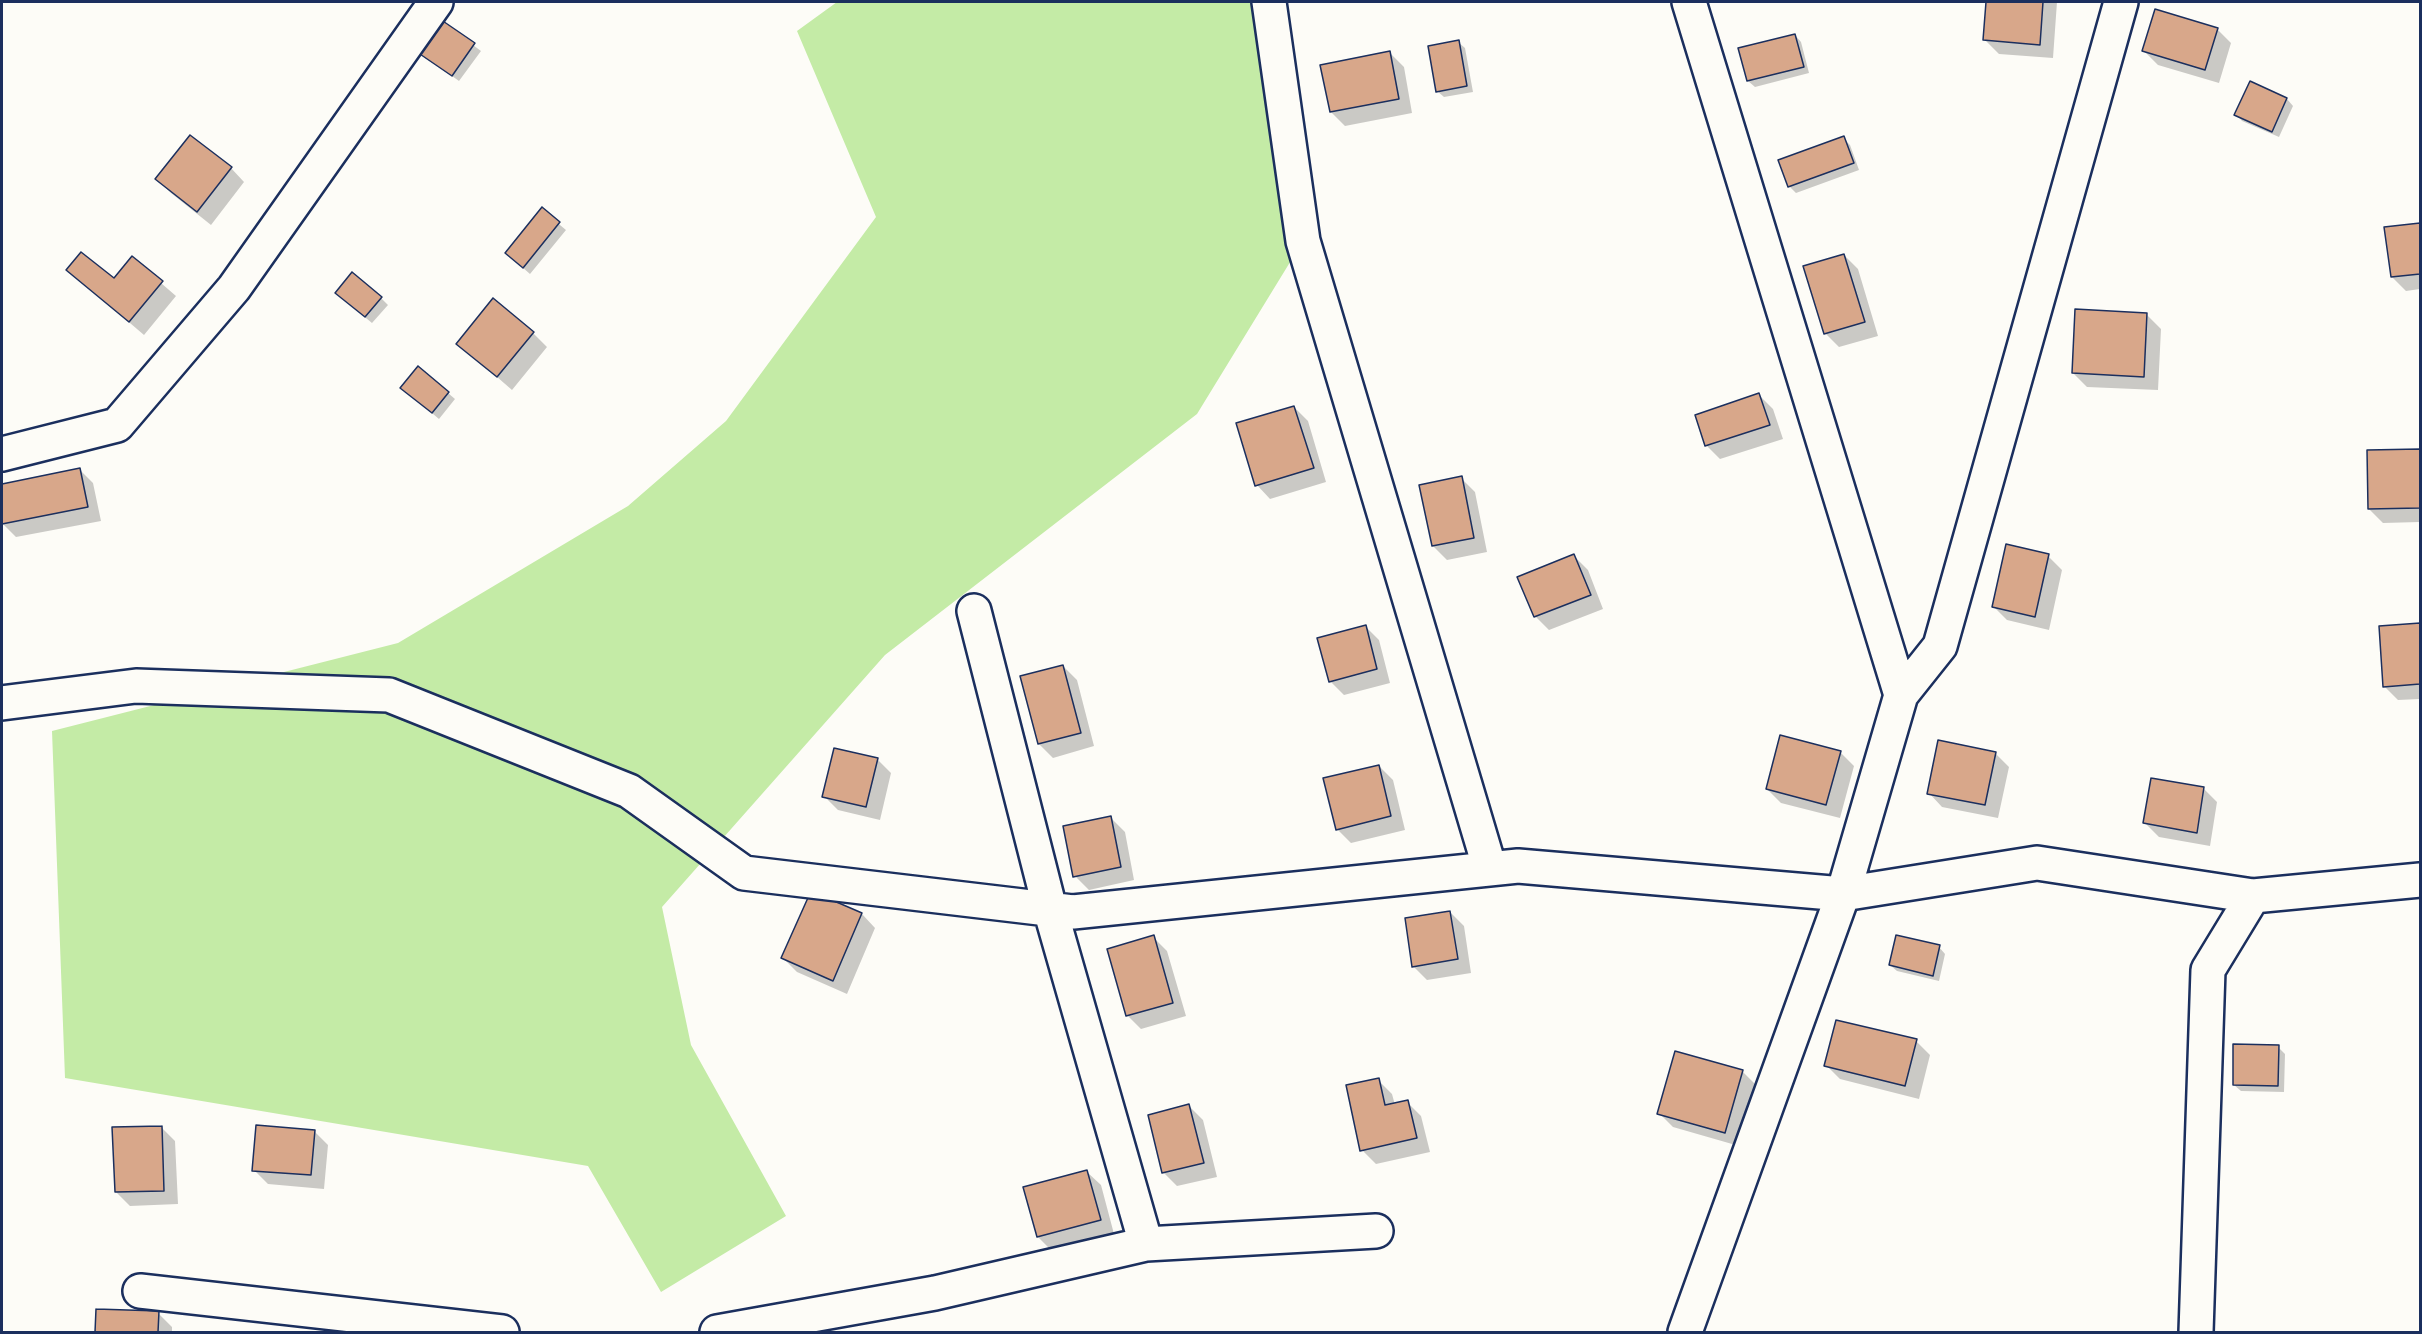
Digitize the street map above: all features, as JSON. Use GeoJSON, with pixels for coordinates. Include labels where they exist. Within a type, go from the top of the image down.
{"type":"FeatureCollection","features":[{"type":"Feature","properties":{"kind":"street"},"geometry":{"type":"LineString","coordinates":[[2,454],[117,425],[234,288],[436,2]]}},
{"type":"Feature","properties":{"kind":"street"},"geometry":{"type":"LineString","coordinates":[[1269,2],[1303,240],[1490,869]]}},
{"type":"Feature","properties":{"kind":"street"},"geometry":{"type":"LineString","coordinates":[[1689,2],[1901,695]]}},
{"type":"Feature","properties":{"kind":"street"},"geometry":{"type":"LineString","coordinates":[[1685,1332],[1843,894],[1901,695],[1940,646],[2121,2]]}},
{"type":"Feature","properties":{"kind":"street"},"geometry":{"type":"LineString","coordinates":[[974,611],[1050,909],[1146,1244]]}},
{"type":"Feature","properties":{"kind":"street"},"geometry":{"type":"LineString","coordinates":[[2,703],[136,686],[389,695],[629,791],[744,873],[1073,912],[1518,866],[1843,894],[2037,863],[2253,896],[2421,880]]}},
{"type":"Feature","properties":{"kind":"street"},"geometry":{"type":"LineString","coordinates":[[2196,1332],[2208,970],[2253,896]]}},
{"type":"Feature","properties":{"kind":"street"},"geometry":{"type":"LineString","coordinates":[[717,1332],[935,1293],[1146,1244],[1376,1231]]}},
{"type":"Feature","properties":{"kind":"street"},"geometry":{"type":"LineString","coordinates":[[140,1291],[502,1332]]}},
{"type":"Feature","properties":{"kind":"green space"},"geometry":{"type":"Polygon","coordinates":[[[837,2],[1269,2],[1303,241],[1197,414],[885,655],[662,907],[691,1045],[786,1216],[661,1292],[588,1166],[65,1078],[52,731],[398,643],[628,506],[726,421],[876,217],[797,31],[837,2]]]}},
{"type":"Feature","properties":{"kind":"building"},"geometry":{"type":"Polygon","coordinates":[[[1986,2],[2043,2],[2040,45],[1983,40],[1986,2]]]}},
{"type":"Feature","properties":{"kind":"building"},"geometry":{"type":"Polygon","coordinates":[[[2155,9],[2218,28],[2205,70],[2142,51],[2155,9]]]}},
{"type":"Feature","properties":{"kind":"building"},"geometry":{"type":"Polygon","coordinates":[[[437,17],[475,43],[452,76],[414,50],[437,17]]]}},
{"type":"Feature","properties":{"kind":"building"},"geometry":{"type":"Polygon","coordinates":[[[1795,34],[1804,67],[1747,81],[1738,48],[1795,34]]]}},
{"type":"Feature","properties":{"kind":"building"},"geometry":{"type":"Polygon","coordinates":[[[1459,40],[1467,86],[1436,92],[1428,46],[1459,40]]]}},
{"type":"Feature","properties":{"kind":"building"},"geometry":{"type":"Polygon","coordinates":[[[1390,51],[1399,99],[1330,112],[1320,65],[1390,51]]]}},
{"type":"Feature","properties":{"kind":"building"},"geometry":{"type":"Polygon","coordinates":[[[2250,81],[2287,98],[2272,132],[2234,115],[2250,81]]]}},
{"type":"Feature","properties":{"kind":"building"},"geometry":{"type":"Polygon","coordinates":[[[190,135],[232,167],[197,212],[155,179],[190,135]]]}},
{"type":"Feature","properties":{"kind":"building"},"geometry":{"type":"Polygon","coordinates":[[[1844,136],[1854,163],[1788,187],[1778,160],[1844,136]]]}},
{"type":"Feature","properties":{"kind":"building"},"geometry":{"type":"Polygon","coordinates":[[[542,207],[560,222],[523,268],[505,253],[542,207]]]}},
{"type":"Feature","properties":{"kind":"building"},"geometry":{"type":"Polygon","coordinates":[[[2420,223],[2420,274],[2391,277],[2384,227],[2420,223]]]}},
{"type":"Feature","properties":{"kind":"building"},"geometry":{"type":"Polygon","coordinates":[[[81,252],[114,278],[132,256],[163,281],[129,322],[66,270],[81,252]]]}},
{"type":"Feature","properties":{"kind":"building"},"geometry":{"type":"Polygon","coordinates":[[[1844,254],[1865,322],[1824,334],[1803,266],[1844,254]]]}},
{"type":"Feature","properties":{"kind":"building"},"geometry":{"type":"Polygon","coordinates":[[[352,272],[382,297],[365,317],[335,293],[352,272]]]}},
{"type":"Feature","properties":{"kind":"building"},"geometry":{"type":"Polygon","coordinates":[[[493,298],[534,332],[497,377],[456,344],[493,298]]]}},
{"type":"Feature","properties":{"kind":"building"},"geometry":{"type":"Polygon","coordinates":[[[2075,309],[2147,313],[2144,377],[2072,373],[2075,309]]]}},
{"type":"Feature","properties":{"kind":"building"},"geometry":{"type":"Polygon","coordinates":[[[418,366],[449,392],[432,413],[400,388],[418,366]]]}},
{"type":"Feature","properties":{"kind":"building"},"geometry":{"type":"Polygon","coordinates":[[[1759,393],[1770,425],[1705,446],[1695,415],[1759,393]]]}},
{"type":"Feature","properties":{"kind":"building"},"geometry":{"type":"Polygon","coordinates":[[[1294,406],[1314,468],[1255,486],[1236,423],[1294,406]]]}},
{"type":"Feature","properties":{"kind":"building"},"geometry":{"type":"Polygon","coordinates":[[[2420,449],[2420,508],[2368,509],[2367,450],[2420,449]]]}},
{"type":"Feature","properties":{"kind":"building"},"geometry":{"type":"Polygon","coordinates":[[[80,468],[88,507],[2,524],[2,484],[80,468]]]}},
{"type":"Feature","properties":{"kind":"building"},"geometry":{"type":"Polygon","coordinates":[[[1462,476],[1474,538],[1432,546],[1419,485],[1462,476]]]}},
{"type":"Feature","properties":{"kind":"building"},"geometry":{"type":"Polygon","coordinates":[[[2006,544],[2049,554],[2035,617],[1992,607],[2006,544]]]}},
{"type":"Feature","properties":{"kind":"building"},"geometry":{"type":"Polygon","coordinates":[[[1574,554],[1591,595],[1534,617],[1517,577],[1574,554]]]}},
{"type":"Feature","properties":{"kind":"building"},"geometry":{"type":"Polygon","coordinates":[[[2420,623],[2420,684],[2383,687],[2379,626],[2420,623]]]}},
{"type":"Feature","properties":{"kind":"building"},"geometry":{"type":"Polygon","coordinates":[[[1366,625],[1377,669],[1329,682],[1317,638],[1366,625]]]}},
{"type":"Feature","properties":{"kind":"building"},"geometry":{"type":"Polygon","coordinates":[[[1063,665],[1081,733],[1038,744],[1020,676],[1063,665]]]}},
{"type":"Feature","properties":{"kind":"building"},"geometry":{"type":"Polygon","coordinates":[[[1780,735],[1841,751],[1826,805],[1766,789],[1780,735]]]}},
{"type":"Feature","properties":{"kind":"building"},"geometry":{"type":"Polygon","coordinates":[[[1938,740],[1996,752],[1985,805],[1927,794],[1938,740]]]}},
{"type":"Feature","properties":{"kind":"building"},"geometry":{"type":"Polygon","coordinates":[[[834,748],[878,758],[866,807],[822,797],[834,748]]]}},
{"type":"Feature","properties":{"kind":"building"},"geometry":{"type":"Polygon","coordinates":[[[1379,765],[1391,816],[1336,830],[1323,778],[1379,765]]]}},
{"type":"Feature","properties":{"kind":"building"},"geometry":{"type":"Polygon","coordinates":[[[2151,778],[2204,787],[2197,833],[2143,823],[2151,778]]]}},
{"type":"Feature","properties":{"kind":"building"},"geometry":{"type":"Polygon","coordinates":[[[1111,816],[1121,867],[1073,877],[1063,826],[1111,816]]]}},
{"type":"Feature","properties":{"kind":"building"},"geometry":{"type":"Polygon","coordinates":[[[811,891],[862,913],[833,981],[781,958],[811,891]]]}},
{"type":"Feature","properties":{"kind":"building"},"geometry":{"type":"Polygon","coordinates":[[[1450,911],[1458,959],[1412,967],[1405,918],[1450,911]]]}},
{"type":"Feature","properties":{"kind":"building"},"geometry":{"type":"Polygon","coordinates":[[[1154,935],[1173,1003],[1126,1016],[1107,949],[1154,935]]]}},
{"type":"Feature","properties":{"kind":"building"},"geometry":{"type":"Polygon","coordinates":[[[1896,935],[1940,945],[1933,976],[1889,965],[1896,935]]]}},
{"type":"Feature","properties":{"kind":"building"},"geometry":{"type":"Polygon","coordinates":[[[1836,1020],[1917,1039],[1905,1086],[1824,1066],[1836,1020]]]}},
{"type":"Feature","properties":{"kind":"building"},"geometry":{"type":"Polygon","coordinates":[[[2233,1044],[2279,1045],[2278,1086],[2233,1085],[2233,1044]]]}},
{"type":"Feature","properties":{"kind":"building"},"geometry":{"type":"Polygon","coordinates":[[[1675,1051],[1743,1070],[1725,1133],[1657,1114],[1675,1051]]]}},
{"type":"Feature","properties":{"kind":"building"},"geometry":{"type":"Polygon","coordinates":[[[1379,1078],[1385,1105],[1408,1100],[1417,1138],[1360,1151],[1346,1085],[1379,1078]]]}},
{"type":"Feature","properties":{"kind":"building"},"geometry":{"type":"Polygon","coordinates":[[[1189,1104],[1204,1163],[1162,1173],[1148,1115],[1189,1104]]]}},
{"type":"Feature","properties":{"kind":"building"},"geometry":{"type":"Polygon","coordinates":[[[256,1125],[315,1130],[311,1175],[252,1171],[256,1125]]]}},
{"type":"Feature","properties":{"kind":"building"},"geometry":{"type":"Polygon","coordinates":[[[162,1126],[164,1191],[115,1192],[112,1127],[162,1126]]]}},
{"type":"Feature","properties":{"kind":"building"},"geometry":{"type":"Polygon","coordinates":[[[1087,1170],[1101,1220],[1037,1237],[1023,1187],[1087,1170]]]}},
{"type":"Feature","properties":{"kind":"building"},"geometry":{"type":"Polygon","coordinates":[[[96,1309],[159,1311],[158,1332],[95,1332],[96,1309]]]}}]}
